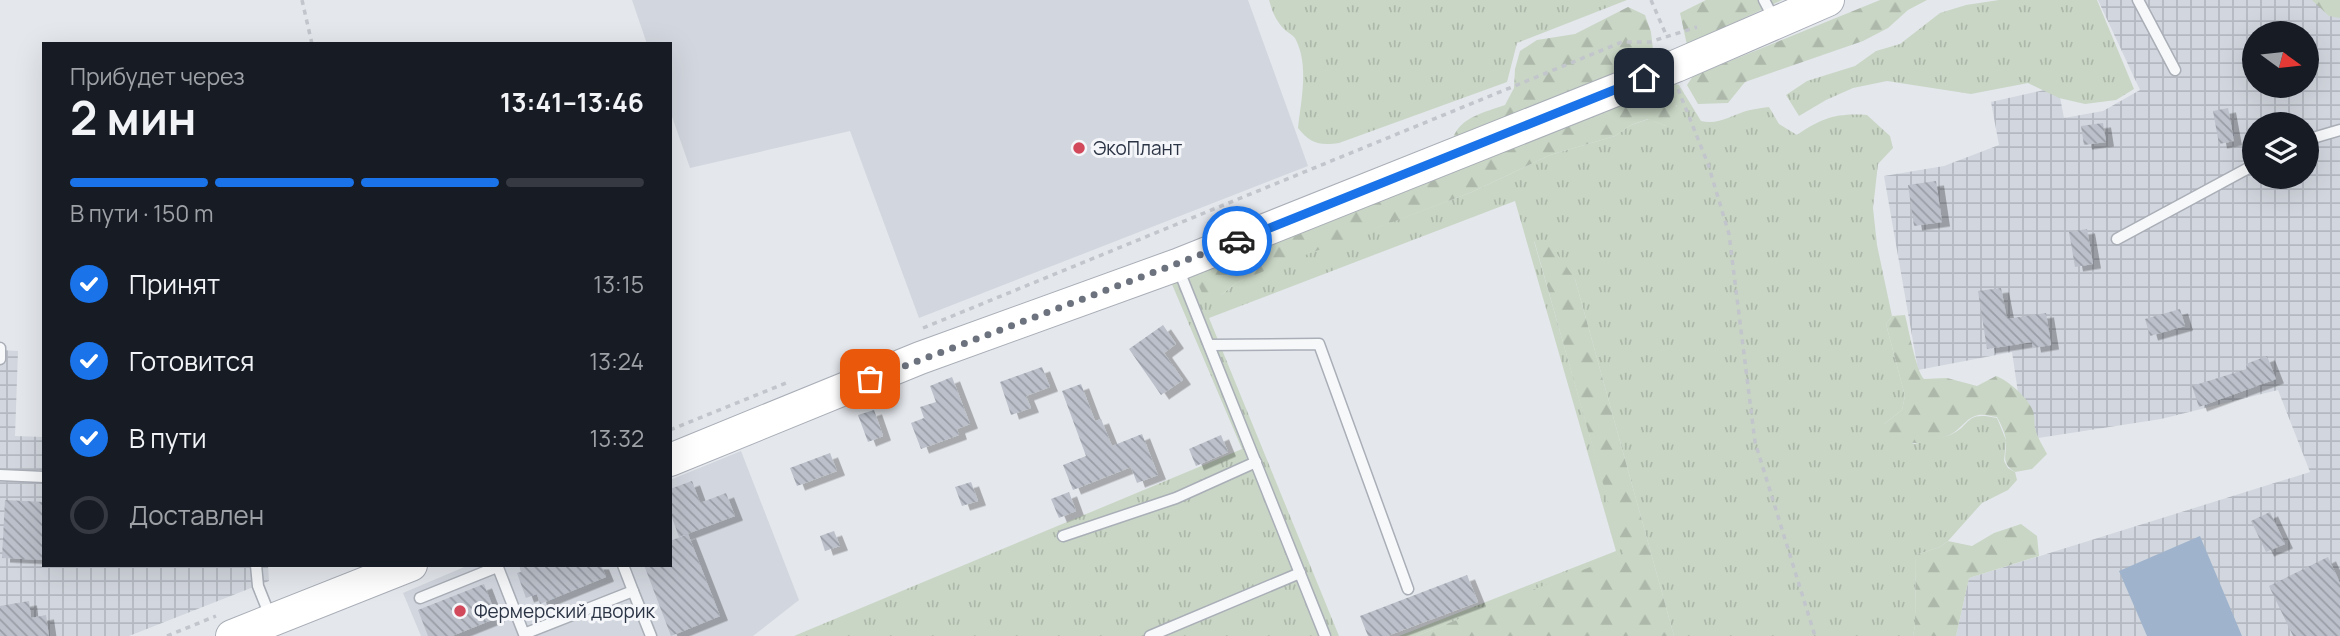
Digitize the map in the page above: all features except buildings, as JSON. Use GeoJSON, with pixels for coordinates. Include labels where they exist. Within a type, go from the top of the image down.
{"type":"FeatureCollection","features":[{"type":"Feature","properties":{"kind":"street"},"geometry":{"type":"LineString","coordinates":[[672,459],[920,358],[1177,265],[1671,57],[1770,11],[1828,0]]}},
{"type":"Feature","properties":{"kind":"street"},"geometry":{"type":"LineString","coordinates":[[232,636],[406,567]]}},
{"type":"Feature","properties":{"kind":"lane"},"geometry":{"type":"LineString","coordinates":[[2138,0],[2175,70]]}},
{"type":"Feature","properties":{"kind":"lane"},"geometry":{"type":"LineString","coordinates":[[2319,136],[2340,130]]}},
{"type":"Feature","properties":{"kind":"lane"},"geometry":{"type":"LineString","coordinates":[[2117,239],[2242,171]]}},
{"type":"Feature","properties":{"kind":"lane"},"geometry":{"type":"LineString","coordinates":[[1177,265],[1325,636]]}},
{"type":"Feature","properties":{"kind":"lane"},"geometry":{"type":"LineString","coordinates":[[1209,345],[1319,344],[1408,589]]}},
{"type":"Feature","properties":{"kind":"lane"},"geometry":{"type":"LineString","coordinates":[[0,348],[0,359]]}},
{"type":"Feature","properties":{"kind":"lane"},"geometry":{"type":"LineString","coordinates":[[1063,536],[1176,498],[1256,462]]}},
{"type":"Feature","properties":{"kind":"lane"},"geometry":{"type":"LineString","coordinates":[[0,475],[42,477]]}},
{"type":"Feature","properties":{"kind":"lane"},"geometry":{"type":"LineString","coordinates":[[256,567],[258,586],[271,621]]}},
{"type":"Feature","properties":{"kind":"lane"},"geometry":{"type":"LineString","coordinates":[[420,598],[495,567]]}},
{"type":"Feature","properties":{"kind":"lane"},"geometry":{"type":"LineString","coordinates":[[497,567],[522,635],[633,591]]}},
{"type":"Feature","properties":{"kind":"lane"},"geometry":{"type":"LineString","coordinates":[[624,567],[651,636]]}},
{"type":"Feature","properties":{"kind":"lane"},"geometry":{"type":"LineString","coordinates":[[1150,636],[1300,573]]}},
{"type":"Feature","properties":{"kind":"path"},"geometry":{"type":"LineString","coordinates":[[302,0],[312,42]]}},
{"type":"Feature","properties":{"kind":"path"},"geometry":{"type":"LineString","coordinates":[[1651,0],[1708,163],[1729,234],[1755,442],[1815,636]]}},
{"type":"Feature","properties":{"kind":"path"},"geometry":{"type":"LineString","coordinates":[[1671,57],[1697,27]]}},
{"type":"Feature","properties":{"kind":"path"},"geometry":{"type":"LineString","coordinates":[[923,328],[1622,42],[1650,42],[1671,57]]}},
{"type":"Feature","properties":{"kind":"path"},"geometry":{"type":"LineString","coordinates":[[672,429],[797,379]]}},
{"type":"Feature","properties":{"kind":"shaded area","name":"ЭкоПлант"},"geometry":{"type":"Polygon","coordinates":[[[632,0],[1248,0],[1308,166],[919,318],[850,131],[690,168],[672,117],[672,42],[646,42],[632,0]]]}},
{"type":"Feature","properties":{"kind":"shaded area"},"geometry":{"type":"Polygon","coordinates":[[[2098,0],[2340,0],[2340,636],[1956,636],[1969,578],[2310,472],[2278,390],[2161,419],[2025,440],[2012,352],[1918,370],[1884,176],[1944,166],[1999,145],[1991,102],[2058,87],[2064,118],[2103,111],[2140,90],[2098,0]]]}},
{"type":"Feature","properties":{"kind":"shaded area"},"geometry":{"type":"Polygon","coordinates":[[[0,350],[18,351],[15,436],[42,437],[42,567],[268,567],[269,581],[129,636],[0,636],[0,350]]]}},
{"type":"Feature","properties":{"kind":"shaded area"},"geometry":{"type":"Polygon","coordinates":[[[741,451],[799,600],[753,636],[421,636],[403,593],[464,567],[672,567],[672,479],[741,451]]]}},
{"type":"Feature","properties":{"kind":"green space"},"geometry":{"type":"Polygon","coordinates":[[[1269,0],[1627,0],[1517,43],[1507,82],[1339,143],[1326,144],[1311,140],[1298,128],[1303,83],[1300,50],[1295,38],[1277,19],[1269,0]]]}},
{"type":"Feature","properties":{"kind":"green space"},"geometry":{"type":"Polygon","coordinates":[[[1706,0],[1782,0],[1687,45],[1680,13],[1706,0]]]}},
{"type":"Feature","properties":{"kind":"green space"},"geometry":{"type":"Polygon","coordinates":[[[1880,0],[1927,0],[1908,10],[1888,28],[1863,41],[1745,82],[1728,103],[1698,104],[1687,85],[1693,76],[1880,0]]]}},
{"type":"Feature","properties":{"kind":"green space"},"geometry":{"type":"Polygon","coordinates":[[[1999,0],[2097,0],[2134,89],[2116,100],[2085,104],[2059,98],[2028,83],[1971,94],[1887,81],[1853,88],[1799,116],[1786,95],[1807,81],[1855,66],[1876,51],[1900,44],[1940,13],[1966,5],[1999,0]]]}},
{"type":"Feature","properties":{"kind":"green space"},"geometry":{"type":"Polygon","coordinates":[[[2312,0],[2340,0],[2340,18],[2329,16],[2312,0]]]}},
{"type":"Feature","properties":{"kind":"green space"},"geometry":{"type":"Polygon","coordinates":[[[1628,7],[1645,15],[1651,32],[1653,50],[1642,63],[1453,139],[1467,120],[1505,105],[1514,88],[1520,51],[1537,40],[1575,34],[1628,7]]]}},
{"type":"Feature","properties":{"kind":"green space"},"geometry":{"type":"Polygon","coordinates":[[[1665,81],[1679,85],[1701,121],[1719,121],[1746,111],[1769,107],[1779,124],[1797,135],[1830,118],[1867,115],[1890,136],[1893,148],[1878,164],[1873,208],[1877,245],[1892,316],[1886,324],[1905,396],[1902,410],[1884,424],[1914,444],[1947,436],[1978,416],[1997,418],[2006,440],[2004,461],[2008,468],[2015,472],[2017,480],[2008,490],[1982,503],[1940,547],[1916,555],[1913,636],[1674,636],[1575,279],[1534,241],[1624,555],[1416,636],[1399,636],[1616,551],[1515,201],[1209,318],[1339,636],[794,636],[1242,449],[1171,282],[1665,81]],[[1677,105],[1198,275],[1221,295],[1236,283],[1271,267],[1472,192],[1550,155],[1615,136],[1631,125],[1649,119],[1666,126],[1677,105]]]}},
{"type":"Feature","properties":{"kind":"green space"},"geometry":{"type":"Polygon","coordinates":[[[1663,87],[1675,93],[1677,125],[1666,126],[1648,119],[1631,125],[1615,136],[1550,155],[1472,192],[1271,268],[1236,283],[1221,295],[1203,295],[1196,280],[1198,275],[1663,87]]]}},
{"type":"Feature","properties":{"kind":"green space"},"geometry":{"type":"Polygon","coordinates":[[[1534,240],[1553,250],[1575,279],[1674,636],[1416,636],[1623,554],[1534,240]]]}},
{"type":"Feature","properties":{"kind":"green space"},"geometry":{"type":"Polygon","coordinates":[[[1905,315],[1924,379],[1947,378],[1977,386],[1996,376],[2023,396],[2033,411],[2037,435],[2047,454],[2032,469],[2015,472],[2007,465],[2005,437],[1997,417],[1975,416],[1953,433],[1927,442],[1899,440],[1884,431],[1884,424],[1902,410],[1905,396],[1886,324],[1892,316],[1905,315]]]}},
{"type":"Feature","properties":{"kind":"green space"},"geometry":{"type":"Polygon","coordinates":[[[2021,524],[2037,536],[2039,556],[1969,578],[1956,636],[1913,636],[1916,555],[1940,547],[1948,541],[1972,546],[1994,533],[2021,524]]]}},
{"type":"Feature","properties":{"kind":"water"},"geometry":{"type":"Polygon","coordinates":[[[2200,536],[2242,636],[2147,636],[2119,571],[2200,536]]]}},
{"type":"Feature","properties":{"kind":"way so far"},"geometry":{"type":"LineString","coordinates":[[870,379],[1237,241]]}},
{"type":"Feature","properties":{"kind":"place","name":"ЭкоПлант"},"geometry":{"type":"Point","coordinates":[1079,148]}},
{"type":"Feature","properties":{"kind":"place","name":"Фермерский дворик"},"geometry":{"type":"Point","coordinates":[460,611]}},
{"type":"Feature","properties":{"kind":"route"},"geometry":{"type":"LineString","coordinates":[[1237,241],[1644,78]]}}]}
